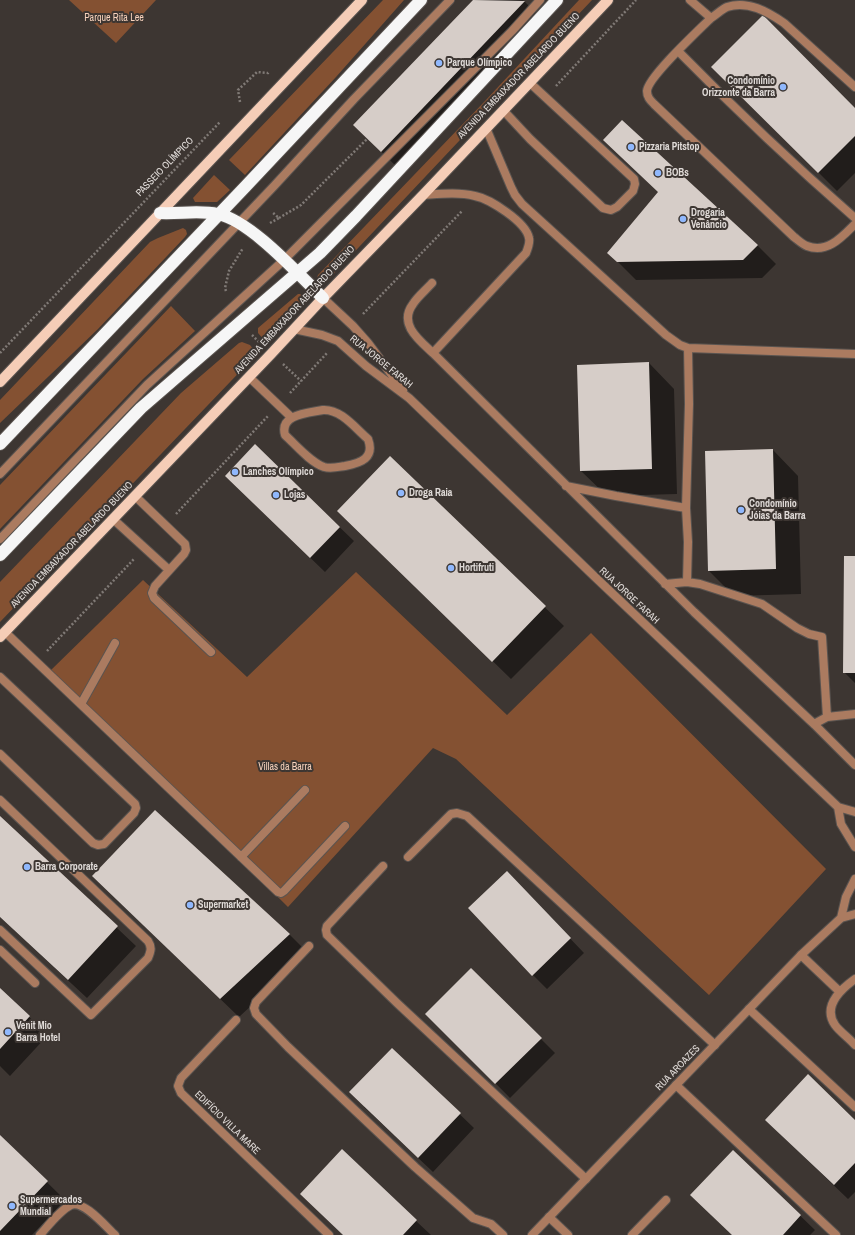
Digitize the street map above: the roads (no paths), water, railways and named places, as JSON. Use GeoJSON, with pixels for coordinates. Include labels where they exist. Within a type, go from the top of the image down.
{"type":"FeatureCollection","features":[{"type":"Feature","properties":{"kind":"highway"},"geometry":{"type":"LineString","coordinates":[[0,444],[421,0]]}},
{"type":"Feature","properties":{"kind":"highway","name":"AVENIDA EMBAIXADOR ABELARDO BUENO"},"geometry":{"type":"LineString","coordinates":[[0,555],[141,408],[183,370],[320,253],[557,0]]}},
{"type":"Feature","properties":{"kind":"highway"},"geometry":{"type":"LineString","coordinates":[[160,213],[195,211],[219,214],[239,223],[256,235],[323,298]]}},
{"type":"Feature","properties":{"kind":"main road"},"geometry":{"type":"LineString","coordinates":[[0,382],[362,0]]}},
{"type":"Feature","properties":{"kind":"main road","name":"AVENIDA EMBAIXADOR ABELARDO BUENO"},"geometry":{"type":"LineString","coordinates":[[2,635],[608,0]]}},
{"type":"Feature","properties":{"kind":"street"},"geometry":{"type":"LineString","coordinates":[[0,474],[239,223],[354,99],[450,0]]}},
{"type":"Feature","properties":{"kind":"street"},"geometry":{"type":"LineString","coordinates":[[0,539],[147,385],[284,260],[512,31],[540,0]]}},
{"type":"Feature","properties":{"kind":"street"},"geometry":{"type":"LineString","coordinates":[[690,0],[711,18]]}},
{"type":"Feature","properties":{"kind":"street"},"geometry":{"type":"LineString","coordinates":[[855,87],[784,23],[771,14],[757,8],[741,5],[727,7],[711,18],[652,80],[647,90],[648,98],[654,104],[794,237],[806,246],[815,248],[828,247],[840,240],[855,224]]}},
{"type":"Feature","properties":{"kind":"street"},"geometry":{"type":"LineString","coordinates":[[678,51],[788,157],[855,218]]}},
{"type":"Feature","properties":{"kind":"street"},"geometry":{"type":"LineString","coordinates":[[503,110],[530,139],[604,208],[611,210],[617,207],[633,191],[635,184],[634,179],[530,83]]}},
{"type":"Feature","properties":{"kind":"street"},"geometry":{"type":"LineString","coordinates":[[486,128],[511,187],[522,204],[680,346],[688,348],[855,354]]}},
{"type":"Feature","properties":{"kind":"street"},"geometry":{"type":"LineString","coordinates":[[423,195],[458,193],[476,196],[494,203],[510,214],[525,229],[529,238],[526,253],[433,353]]}},
{"type":"Feature","properties":{"kind":"street"},"geometry":{"type":"LineString","coordinates":[[432,283],[412,304],[409,310],[408,320],[410,330],[414,335],[665,584],[814,724],[855,765]]}},
{"type":"Feature","properties":{"kind":"street","name":"RUA JORGE FARAH"},"geometry":{"type":"LineString","coordinates":[[323,298],[353,326],[368,343],[409,398]]}},
{"type":"Feature","properties":{"kind":"street","name":"RUA JORGE FARAH"},"geometry":{"type":"LineString","coordinates":[[294,329],[322,335],[338,341],[366,366],[409,398],[595,578],[838,807],[855,812]]}},
{"type":"Feature","properties":{"kind":"street"},"geometry":{"type":"LineString","coordinates":[[687,582],[688,555],[686,508],[689,404],[688,348]]}},
{"type":"Feature","properties":{"kind":"street"},"geometry":{"type":"LineString","coordinates":[[249,377],[291,417]]}},
{"type":"Feature","properties":{"kind":"street"},"geometry":{"type":"LineString","coordinates":[[331,410],[340,414],[368,439],[370,453],[364,460],[356,464],[334,468],[325,467],[316,463],[286,435],[284,430],[285,424],[291,417],[331,410]]}},
{"type":"Feature","properties":{"kind":"street"},"geometry":{"type":"LineString","coordinates":[[565,486],[686,508]]}},
{"type":"Feature","properties":{"kind":"street"},"geometry":{"type":"LineString","coordinates":[[135,496],[185,544],[186,550],[184,554],[155,586],[152,592],[154,598],[211,652]]}},
{"type":"Feature","properties":{"kind":"street"},"geometry":{"type":"LineString","coordinates":[[113,519],[169,570]]}},
{"type":"Feature","properties":{"kind":"street"},"geometry":{"type":"LineString","coordinates":[[665,584],[687,582],[715,588],[762,604],[797,628],[809,634],[822,637],[827,717]]}},
{"type":"Feature","properties":{"kind":"street"},"geometry":{"type":"LineString","coordinates":[[2,635],[81,704],[278,892],[281,893],[345,826]]}},
{"type":"Feature","properties":{"kind":"street"},"geometry":{"type":"LineString","coordinates":[[81,704],[115,643]]}},
{"type":"Feature","properties":{"kind":"street"},"geometry":{"type":"LineString","coordinates":[[0,677],[135,804],[136,808],[134,813],[104,844],[98,845],[93,843],[0,754]]}},
{"type":"Feature","properties":{"kind":"street"},"geometry":{"type":"LineString","coordinates":[[814,724],[827,717],[855,714]]}},
{"type":"Feature","properties":{"kind":"street"},"geometry":{"type":"LineString","coordinates":[[241,857],[305,790]]}},
{"type":"Feature","properties":{"kind":"street"},"geometry":{"type":"LineString","coordinates":[[0,800],[148,941],[151,946],[151,951],[148,958],[91,1016],[0,930]]}},
{"type":"Feature","properties":{"kind":"street"},"geometry":{"type":"LineString","coordinates":[[838,807],[841,824],[855,847]]}},
{"type":"Feature","properties":{"kind":"street"},"geometry":{"type":"LineString","coordinates":[[408,857],[451,814],[457,813],[467,816],[715,1045]]}},
{"type":"Feature","properties":{"kind":"street"},"geometry":{"type":"LineString","coordinates":[[383,866],[327,926],[327,935],[586,1179]]}},
{"type":"Feature","properties":{"kind":"street"},"geometry":{"type":"LineString","coordinates":[[841,918],[846,897],[855,879]]}},
{"type":"Feature","properties":{"kind":"street","name":"RUA AROAZES"},"geometry":{"type":"LineString","coordinates":[[532,1235],[801,955],[841,918],[855,914]]}},
{"type":"Feature","properties":{"kind":"street"},"geometry":{"type":"LineString","coordinates":[[309,946],[256,1002],[254,1008],[256,1014],[322,1079],[473,1218],[491,1224],[503,1235]]}},
{"type":"Feature","properties":{"kind":"street"},"geometry":{"type":"LineString","coordinates":[[0,950],[35,983]]}},
{"type":"Feature","properties":{"kind":"street"},"geometry":{"type":"LineString","coordinates":[[801,955],[840,992]]}},
{"type":"Feature","properties":{"kind":"street"},"geometry":{"type":"LineString","coordinates":[[855,979],[833,1000],[831,1010],[835,1025],[855,1044]]}},
{"type":"Feature","properties":{"kind":"street"},"geometry":{"type":"LineString","coordinates":[[750,1009],[855,1107]]}},
{"type":"Feature","properties":{"kind":"street","name":"EDIFÍCIO VILLA MARE"},"geometry":{"type":"LineString","coordinates":[[236,1020],[181,1078],[178,1086],[181,1093],[329,1235]]}},
{"type":"Feature","properties":{"kind":"street"},"geometry":{"type":"LineString","coordinates":[[676,1085],[836,1235]]}},
{"type":"Feature","properties":{"kind":"street"},"geometry":{"type":"LineString","coordinates":[[632,1235],[666,1200]]}},
{"type":"Feature","properties":{"kind":"street"},"geometry":{"type":"LineString","coordinates":[[40,1235],[65,1210],[72,1205],[77,1204],[83,1206],[115,1235]]}},
{"type":"Feature","properties":{"kind":"street"},"geometry":{"type":"LineString","coordinates":[[548,1217],[568,1235]]}},
{"type":"Feature","properties":{"kind":"place","name":"Parque Olímpico"},"geometry":{"type":"Point","coordinates":[439,63]}},
{"type":"Feature","properties":{"kind":"place","name":"Condomínio Orizzonte da Barra"},"geometry":{"type":"Point","coordinates":[783,87]}},
{"type":"Feature","properties":{"kind":"place","name":"Pizzaria Pitstop"},"geometry":{"type":"Point","coordinates":[631,147]}},
{"type":"Feature","properties":{"kind":"place","name":"BOBs"},"geometry":{"type":"Point","coordinates":[658,173]}},
{"type":"Feature","properties":{"kind":"place","name":"Drogaria Venâncio"},"geometry":{"type":"Point","coordinates":[683,219]}},
{"type":"Feature","properties":{"kind":"place","name":"Lanches Olímpico"},"geometry":{"type":"Point","coordinates":[235,472]}},
{"type":"Feature","properties":{"kind":"place","name":"Droga Raia"},"geometry":{"type":"Point","coordinates":[401,493]}},
{"type":"Feature","properties":{"kind":"place","name":"Lojas"},"geometry":{"type":"Point","coordinates":[276,495]}},
{"type":"Feature","properties":{"kind":"place","name":"Condomínio Jóias da Barra"},"geometry":{"type":"Point","coordinates":[741,510]}},
{"type":"Feature","properties":{"kind":"place","name":"Hortifruti"},"geometry":{"type":"Point","coordinates":[451,568]}},
{"type":"Feature","properties":{"kind":"place","name":"Barra Corporate"},"geometry":{"type":"Point","coordinates":[27,867]}},
{"type":"Feature","properties":{"kind":"place","name":"Supermarket"},"geometry":{"type":"Point","coordinates":[190,905]}},
{"type":"Feature","properties":{"kind":"place","name":"Venit Mio Barra Hotel"},"geometry":{"type":"Point","coordinates":[8,1032]}},
{"type":"Feature","properties":{"kind":"place","name":"Supermercados Mundial"},"geometry":{"type":"Point","coordinates":[12,1206]}},
{"type":"Feature","properties":{"kind":"park label","name":"Parque Rita Lee"},"geometry":{"type":"Point","coordinates":[114,18]}},
{"type":"Feature","properties":{"kind":"park label","name":"Villas da Barra"},"geometry":{"type":"Point","coordinates":[285,767]}}]}
